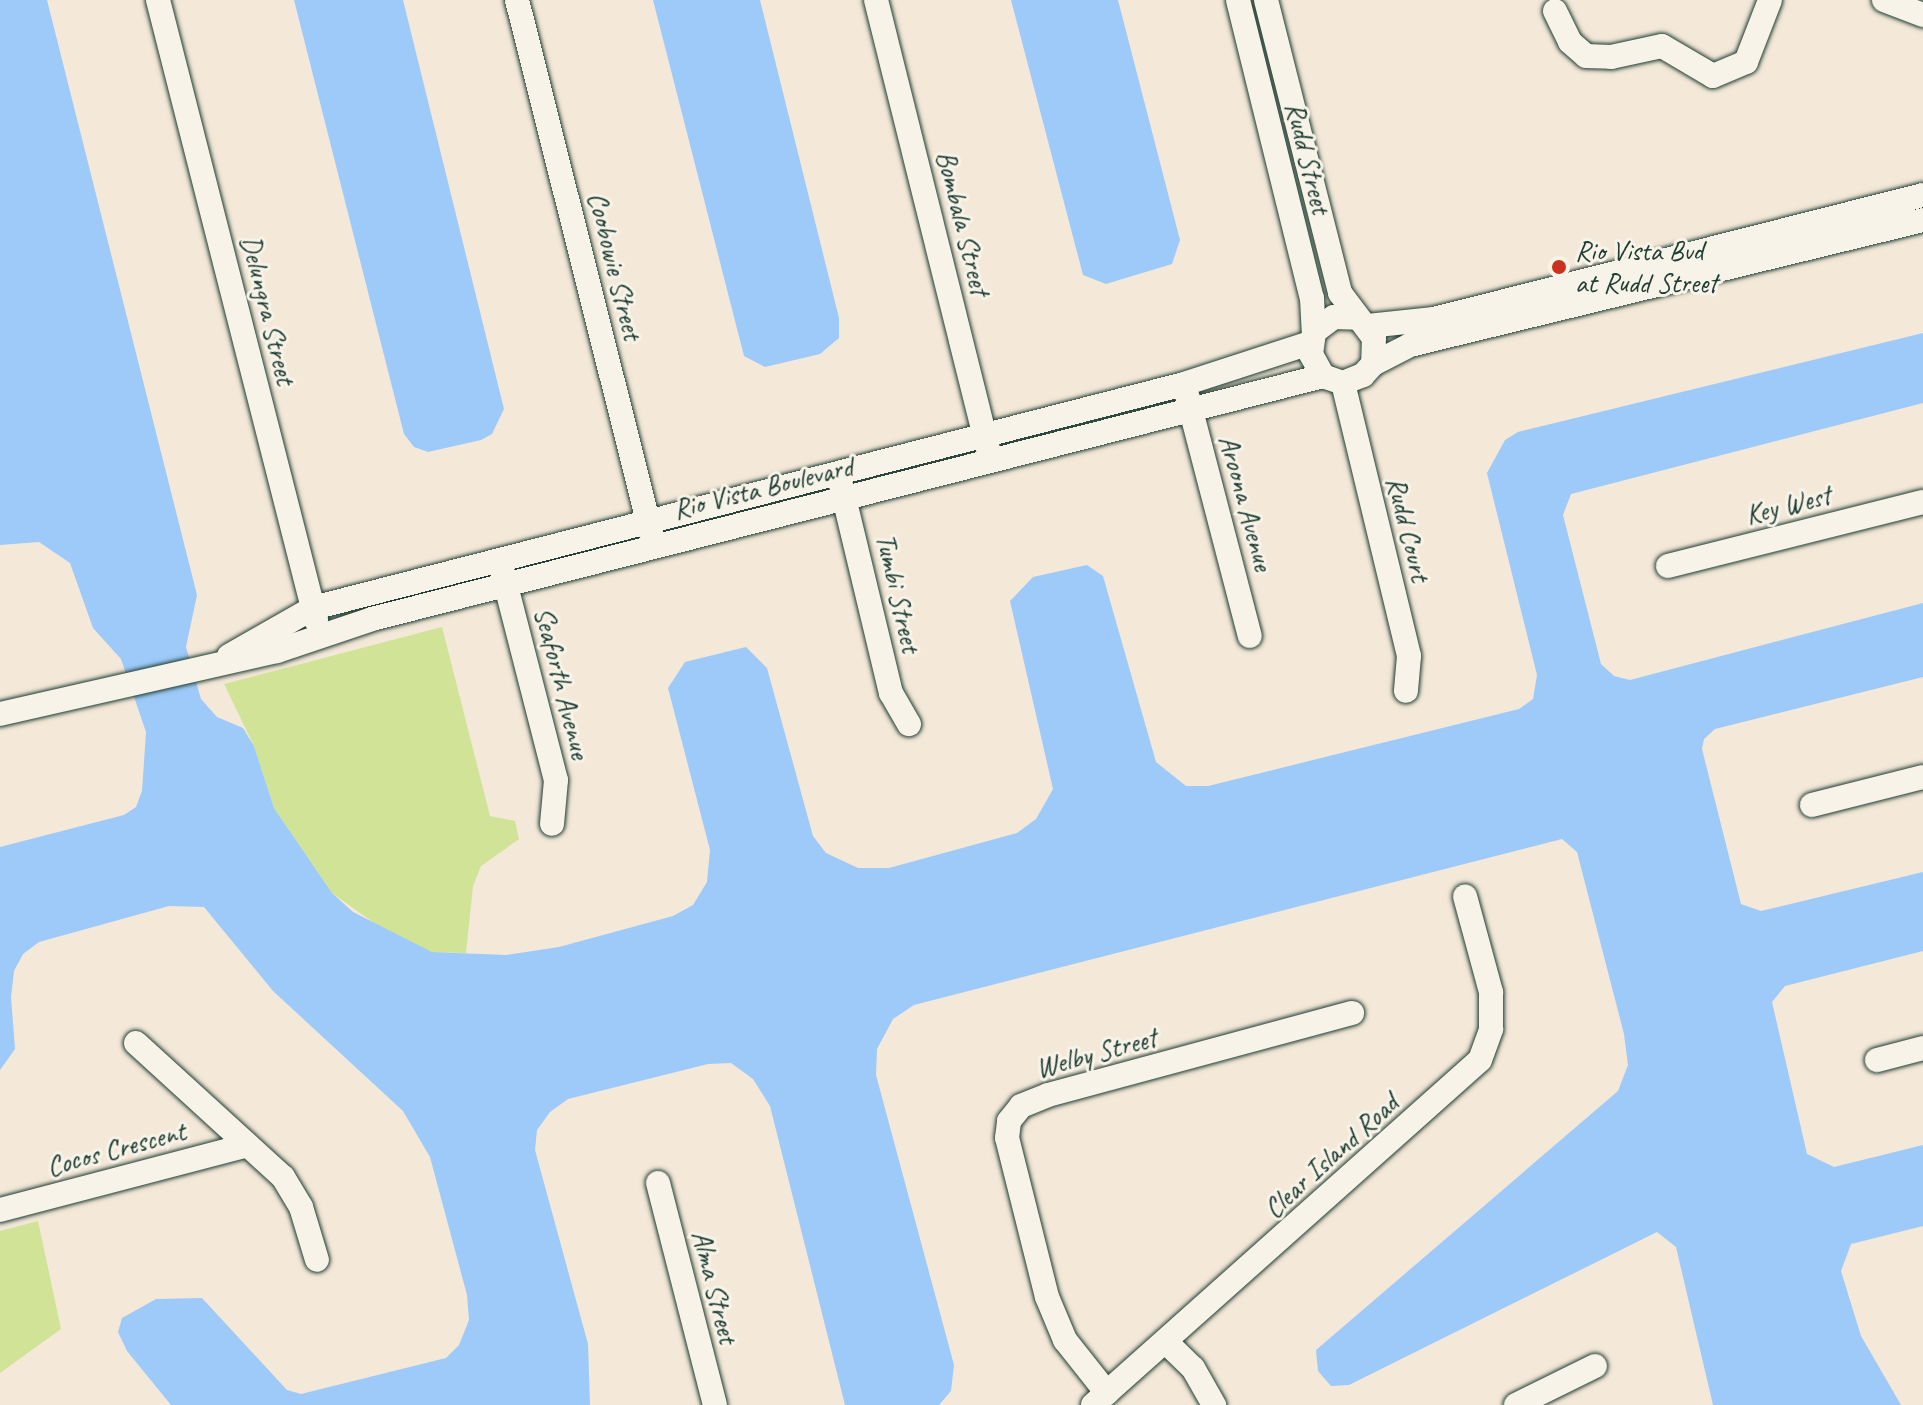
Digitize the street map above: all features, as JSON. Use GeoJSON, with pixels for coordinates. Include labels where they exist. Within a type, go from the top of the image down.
{"type":"FeatureCollection","features":[{"type":"Feature","properties":{"kind":"street","name":"Delungra Street"},"geometry":{"type":"LineString","coordinates":[[158,0],[320,634]]}},
{"type":"Feature","properties":{"kind":"street","name":"Coobowie Street"},"geometry":{"type":"LineString","coordinates":[[517,0],[655,547]]}},
{"type":"Feature","properties":{"kind":"street","name":"Bombala Street"},"geometry":{"type":"LineString","coordinates":[[876,0],[992,460]]}},
{"type":"Feature","properties":{"kind":"street","name":"Rudd Street"},"geometry":{"type":"LineString","coordinates":[[1238,0],[1312,298],[1312,337]]}},
{"type":"Feature","properties":{"kind":"street","name":"Rudd Street"},"geometry":{"type":"LineString","coordinates":[[1266,0],[1340,293],[1363,322]]}},
{"type":"Feature","properties":{"kind":"street"},"geometry":{"type":"LineString","coordinates":[[1555,11],[1570,42],[1586,56],[1611,57],[1662,46],[1713,76],[1746,62],[1770,0]]}},
{"type":"Feature","properties":{"kind":"street"},"geometry":{"type":"LineString","coordinates":[[1884,0],[1923,15]]}},
{"type":"Feature","properties":{"kind":"street"},"geometry":{"type":"LineString","coordinates":[[1923,195],[1862,223],[1410,345],[1373,364],[1363,375],[1333,379],[1312,337],[1334,317],[1363,322],[1434,319],[1862,223],[1923,220]]}},
{"type":"Feature","properties":{"kind":"street"},"geometry":{"type":"LineString","coordinates":[[1363,322],[1374,338],[1373,364]]}},
{"type":"Feature","properties":{"kind":"street","name":"Rio Vista Boulevard"},"geometry":{"type":"LineString","coordinates":[[218,663],[313,608],[1184,384],[1312,337]]}},
{"type":"Feature","properties":{"kind":"street","name":"Rio Vista Boulevard"},"geometry":{"type":"LineString","coordinates":[[2,712],[106,692],[277,651],[320,634],[506,585],[992,460],[1333,379]]}},
{"type":"Feature","properties":{"kind":"street","name":"Rudd Court"},"geometry":{"type":"LineString","coordinates":[[1333,379],[1409,656],[1406,691]]}},
{"type":"Feature","properties":{"kind":"street","name":"Aroona Avenue"},"geometry":{"type":"LineString","coordinates":[[1184,384],[1250,636]]}},
{"type":"Feature","properties":{"kind":"street","name":"Tumbi Street"},"geometry":{"type":"LineString","coordinates":[[837,472],[891,693],[909,724]]}},
{"type":"Feature","properties":{"kind":"street","name":"Key West"},"geometry":{"type":"LineString","coordinates":[[1668,566],[1923,502]]}},
{"type":"Feature","properties":{"kind":"street","name":"Seaforth Avenue"},"geometry":{"type":"LineString","coordinates":[[499,558],[556,780],[552,824]]}},
{"type":"Feature","properties":{"kind":"street"},"geometry":{"type":"LineString","coordinates":[[1812,805],[1923,777]]}},
{"type":"Feature","properties":{"kind":"street","name":"Clear Island Road"},"geometry":{"type":"LineString","coordinates":[[1100,1399],[1167,1343],[1480,1060],[1491,1029],[1492,1002],[1465,896]]}},
{"type":"Feature","properties":{"kind":"street","name":"Welby Street"},"geometry":{"type":"LineString","coordinates":[[1100,1399],[1065,1340],[1047,1297],[1009,1151],[1009,1121],[1021,1106],[1048,1095],[1352,1013]]}},
{"type":"Feature","properties":{"kind":"street","name":"Cocos Crescent"},"geometry":{"type":"LineString","coordinates":[[136,1043],[283,1177],[301,1207],[317,1260]]}},
{"type":"Feature","properties":{"kind":"street"},"geometry":{"type":"LineString","coordinates":[[1877,1060],[1923,1048]]}},
{"type":"Feature","properties":{"kind":"street","name":"Cocos Crescent"},"geometry":{"type":"LineString","coordinates":[[0,1210],[248,1145]]}},
{"type":"Feature","properties":{"kind":"street","name":"Alma Street"},"geometry":{"type":"LineString","coordinates":[[658,1183],[715,1405]]}},
{"type":"Feature","properties":{"kind":"street"},"geometry":{"type":"LineString","coordinates":[[1167,1343],[1193,1368],[1214,1405]]}},
{"type":"Feature","properties":{"kind":"street"},"geometry":{"type":"LineString","coordinates":[[1516,1405],[1595,1366]]}},
{"type":"Feature","properties":{"kind":"green space"},"geometry":{"type":"Polygon","coordinates":[[[442,627],[490,816],[515,821],[519,839],[481,866],[473,886],[466,953],[432,952],[391,935],[332,893],[274,808],[254,746],[224,684],[442,627]]]}},
{"type":"Feature","properties":{"kind":"green space"},"geometry":{"type":"Polygon","coordinates":[[[38,1221],[61,1329],[0,1373],[0,1231],[38,1221]]]}},
{"type":"Feature","properties":{"kind":"water"},"geometry":{"type":"Polygon","coordinates":[[[0,0],[47,0],[197,595],[186,647],[201,699],[217,717],[243,728],[254,746],[274,808],[332,893],[353,912],[432,952],[506,955],[559,947],[673,916],[693,905],[707,882],[710,850],[668,688],[685,662],[746,647],[767,668],[813,836],[826,853],[858,868],[889,868],[1017,833],[1036,819],[1053,789],[1010,601],[1033,577],[1087,565],[1103,576],[1156,762],[1186,786],[1208,786],[1519,709],[1533,699],[1537,675],[1487,473],[1505,440],[1518,432],[1923,333],[1923,403],[1571,494],[1563,515],[1601,664],[1614,676],[1630,680],[1923,603],[1923,677],[1715,729],[1704,739],[1702,749],[1741,904],[1761,911],[1923,872],[1923,951],[1785,986],[1772,1002],[1807,1154],[1834,1167],[1923,1145],[1923,1226],[1851,1244],[1841,1271],[1861,1336],[1901,1405],[1713,1405],[1676,1247],[1657,1232],[1349,1385],[1331,1386],[1318,1371],[1316,1350],[1618,1091],[1628,1065],[1624,1034],[1577,852],[1562,839],[914,1005],[893,1019],[877,1049],[876,1075],[954,1365],[951,1391],[939,1405],[845,1405],[770,1106],[753,1079],[731,1063],[708,1064],[568,1099],[550,1112],[537,1130],[535,1150],[588,1344],[590,1405],[171,1405],[127,1351],[118,1332],[122,1318],[156,1299],[202,1298],[287,1390],[301,1394],[446,1358],[459,1345],[469,1320],[467,1295],[430,1157],[403,1111],[273,991],[204,907],[169,906],[39,942],[23,954],[14,971],[11,997],[15,1049],[0,1070],[0,847],[124,815],[136,807],[142,791],[146,732],[121,659],[93,628],[70,563],[39,542],[0,545],[0,0]]]}},
{"type":"Feature","properties":{"kind":"water"},"geometry":{"type":"Polygon","coordinates":[[[294,0],[403,0],[504,409],[492,434],[481,440],[428,452],[414,447],[404,434],[294,0]]]}},
{"type":"Feature","properties":{"kind":"water"},"geometry":{"type":"Polygon","coordinates":[[[653,0],[760,0],[839,318],[839,338],[820,354],[765,367],[744,356],[653,0]]]}},
{"type":"Feature","properties":{"kind":"water"},"geometry":{"type":"Polygon","coordinates":[[[1011,0],[1118,0],[1180,240],[1172,264],[1106,284],[1083,275],[1011,0]]]}},
{"type":"Feature","properties":{"kind":"place","name":"Rio Vista Bvd at Rudd Street"},"geometry":{"type":"Point","coordinates":[1559,267]}}]}
